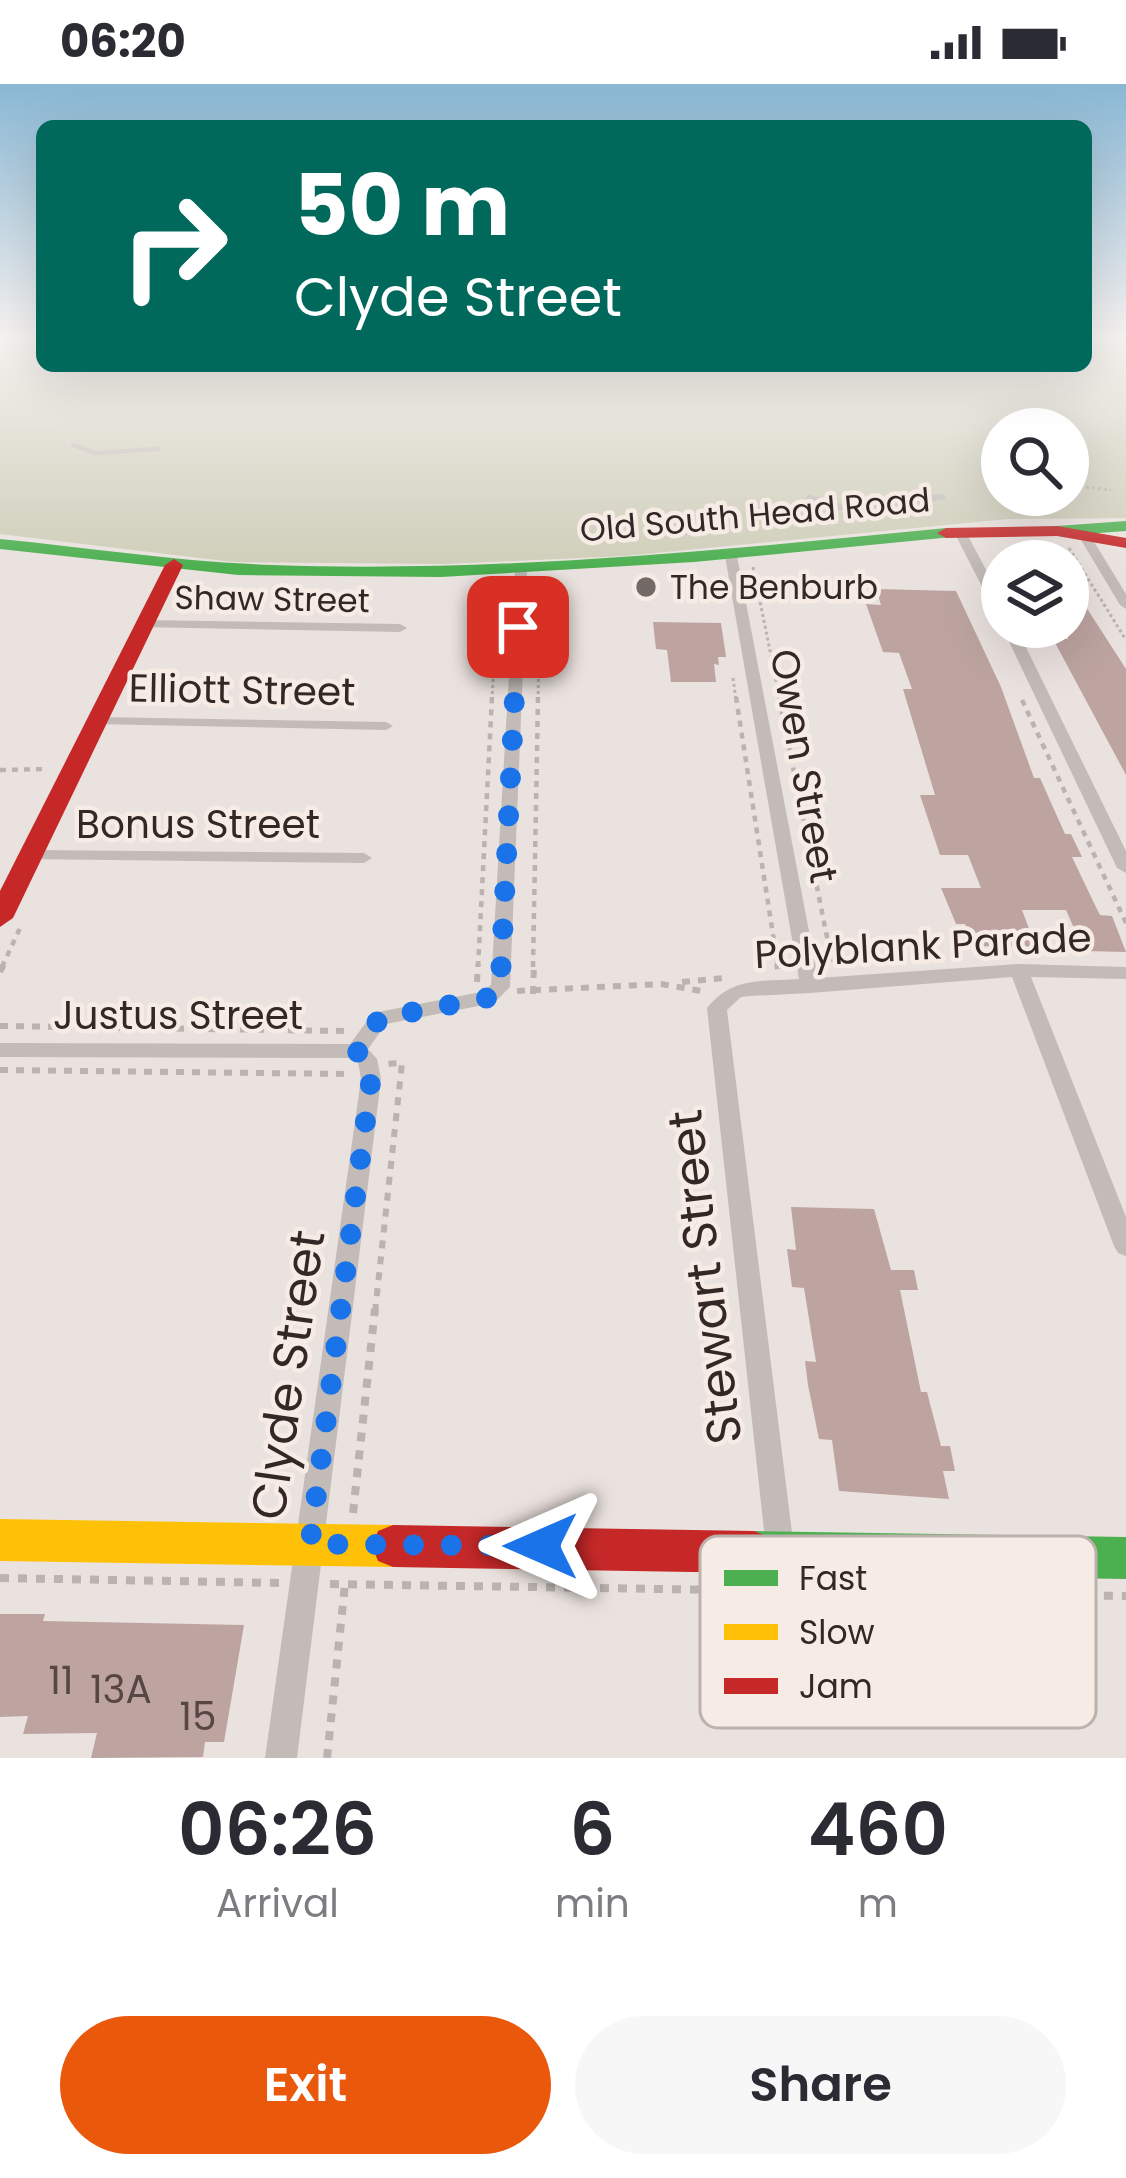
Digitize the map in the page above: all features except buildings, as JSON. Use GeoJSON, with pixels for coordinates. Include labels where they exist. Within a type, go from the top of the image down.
{"type":"FeatureCollection","features":[{"type":"Feature","properties":{"kind":"main road","name":"Old South Head Road"},"geometry":{"type":"LineString","coordinates":[[0,544],[174,565],[520,576],[742,559],[960,532],[1126,534]]}},
{"type":"Feature","properties":{"kind":"main road"},"geometry":{"type":"LineString","coordinates":[[0,917],[174,565]]}},
{"type":"Feature","properties":{"kind":"main road"},"geometry":{"type":"LineString","coordinates":[[0,1540],[700,1548]]}},
{"type":"Feature","properties":{"kind":"main road"},"geometry":{"type":"LineString","coordinates":[[1096,1557],[1126,1558]]}},
{"type":"Feature","properties":{"kind":"street"},"geometry":{"type":"LineString","coordinates":[[960,532],[981,572]]}},
{"type":"Feature","properties":{"kind":"street"},"geometry":{"type":"LineString","coordinates":[[1068,535],[1126,605]]}},
{"type":"Feature","properties":{"kind":"street","name":"Owen Street"},"geometry":{"type":"LineString","coordinates":[[742,559],[810,987]]}},
{"type":"Feature","properties":{"kind":"street"},"geometry":{"type":"LineString","coordinates":[[370,1075],[367,1058],[354,1039],[380,1018],[487,998],[501,980],[520,576]]}},
{"type":"Feature","properties":{"kind":"street","name":"Shaw Street"},"geometry":{"type":"LineString","coordinates":[[143,624],[400,628]]}},
{"type":"Feature","properties":{"kind":"street"},"geometry":{"type":"LineString","coordinates":[[1019,648],[1126,868]]}},
{"type":"Feature","properties":{"kind":"street","name":"Elliott Street"},"geometry":{"type":"LineString","coordinates":[[97,721],[386,726]]}},
{"type":"Feature","properties":{"kind":"street","name":"Bonus Street"},"geometry":{"type":"LineString","coordinates":[[31,855],[364,858]]}},
{"type":"Feature","properties":{"kind":"street"},"geometry":{"type":"LineString","coordinates":[[1019,970],[1126,1246]]}},
{"type":"Feature","properties":{"kind":"street","name":"Polyblank Parade"},"geometry":{"type":"LineString","coordinates":[[725,999],[750,989],[1019,970],[1126,973]]}},
{"type":"Feature","properties":{"kind":"street","name":"Stewart Street"},"geometry":{"type":"LineString","coordinates":[[725,999],[716,1018],[778,1536]]}},
{"type":"Feature","properties":{"kind":"street","name":"Justus Street"},"geometry":{"type":"LineString","coordinates":[[0,1050],[354,1039]]}},
{"type":"Feature","properties":{"kind":"street","name":"Clyde Street"},"geometry":{"type":"LineString","coordinates":[[281,1758],[370,1075]]}},
{"type":"Feature","properties":{"kind":"lane"},"geometry":{"type":"LineString","coordinates":[[73,445],[95,453],[158,449]]}},
{"type":"Feature","properties":{"kind":"lane"},"geometry":{"type":"LineString","coordinates":[[809,498],[840,507],[942,497]]}},
{"type":"Feature","properties":{"kind":"path"},"geometry":{"type":"LineString","coordinates":[[1089,487],[1112,490]]}},
{"type":"Feature","properties":{"kind":"path"},"geometry":{"type":"LineString","coordinates":[[1068,535],[1126,640]]}},
{"type":"Feature","properties":{"kind":"path"},"geometry":{"type":"LineString","coordinates":[[742,559],[837,985]]}},
{"type":"Feature","properties":{"kind":"path"},"geometry":{"type":"LineString","coordinates":[[476,989],[520,576]]}},
{"type":"Feature","properties":{"kind":"path"},"geometry":{"type":"LineString","coordinates":[[520,576],[532,994]]}},
{"type":"Feature","properties":{"kind":"path"},"geometry":{"type":"LineString","coordinates":[[733,679],[781,988]]}},
{"type":"Feature","properties":{"kind":"path"},"geometry":{"type":"LineString","coordinates":[[1019,693],[1126,923]]}},
{"type":"Feature","properties":{"kind":"path"},"geometry":{"type":"LineString","coordinates":[[0,770],[73,769]]}},
{"type":"Feature","properties":{"kind":"path"},"geometry":{"type":"LineString","coordinates":[[501,980],[532,994],[682,982],[725,999]]}},
{"type":"Feature","properties":{"kind":"path"},"geometry":{"type":"LineString","coordinates":[[0,1026],[344,1031],[354,1039]]}},
{"type":"Feature","properties":{"kind":"path"},"geometry":{"type":"LineString","coordinates":[[0,1070],[370,1075],[386,1064],[402,1063],[327,1758]]}},
{"type":"Feature","properties":{"kind":"path"},"geometry":{"type":"LineString","coordinates":[[0,1578],[700,1590]]}},
{"type":"Feature","properties":{"kind":"path"},"geometry":{"type":"LineString","coordinates":[[1096,1596],[1126,1596]]}},
{"type":"Feature","properties":{"kind":"green space"},"geometry":{"type":"Polygon","coordinates":[[[0,413],[981,413],[981,516],[1089,516],[1089,413],[1126,413],[1126,518],[1008,519],[624,556],[444,564],[233,562],[0,534],[0,413]]]}},
{"type":"Feature","properties":{"kind":"traffic: fast"},"geometry":{"type":"LineString","coordinates":[[1057,531],[1126,526]]}},
{"type":"Feature","properties":{"kind":"traffic: fast"},"geometry":{"type":"LineString","coordinates":[[0,544],[204,567],[357,573],[610,563],[946,533]]}},
{"type":"Feature","properties":{"kind":"traffic: fast"},"geometry":{"type":"LineString","coordinates":[[1096,1558],[1126,1558]]}},
{"type":"Feature","properties":{"kind":"traffic: slow"},"geometry":{"type":"LineString","coordinates":[[0,1540],[393,1546]]}},
{"type":"Feature","properties":{"kind":"traffic: jam"},"geometry":{"type":"LineString","coordinates":[[946,533],[1057,531],[1126,543]]}},
{"type":"Feature","properties":{"kind":"traffic: jam"},"geometry":{"type":"LineString","coordinates":[[0,918],[174,565]]}},
{"type":"Feature","properties":{"kind":"traffic: jam"},"geometry":{"type":"LineString","coordinates":[[393,1546],[700,1551]]}},
{"type":"Feature","properties":{"kind":"place","name":"The Benburb"},"geometry":{"type":"Point","coordinates":[646,587]}},
{"type":"Feature","properties":{"kind":"route"},"geometry":{"type":"LineString","coordinates":[[518,627],[500,987],[487,998],[380,1018],[359,1040],[356,1051],[367,1058],[371,1079],[310,1544],[541,1546]]}}]}
